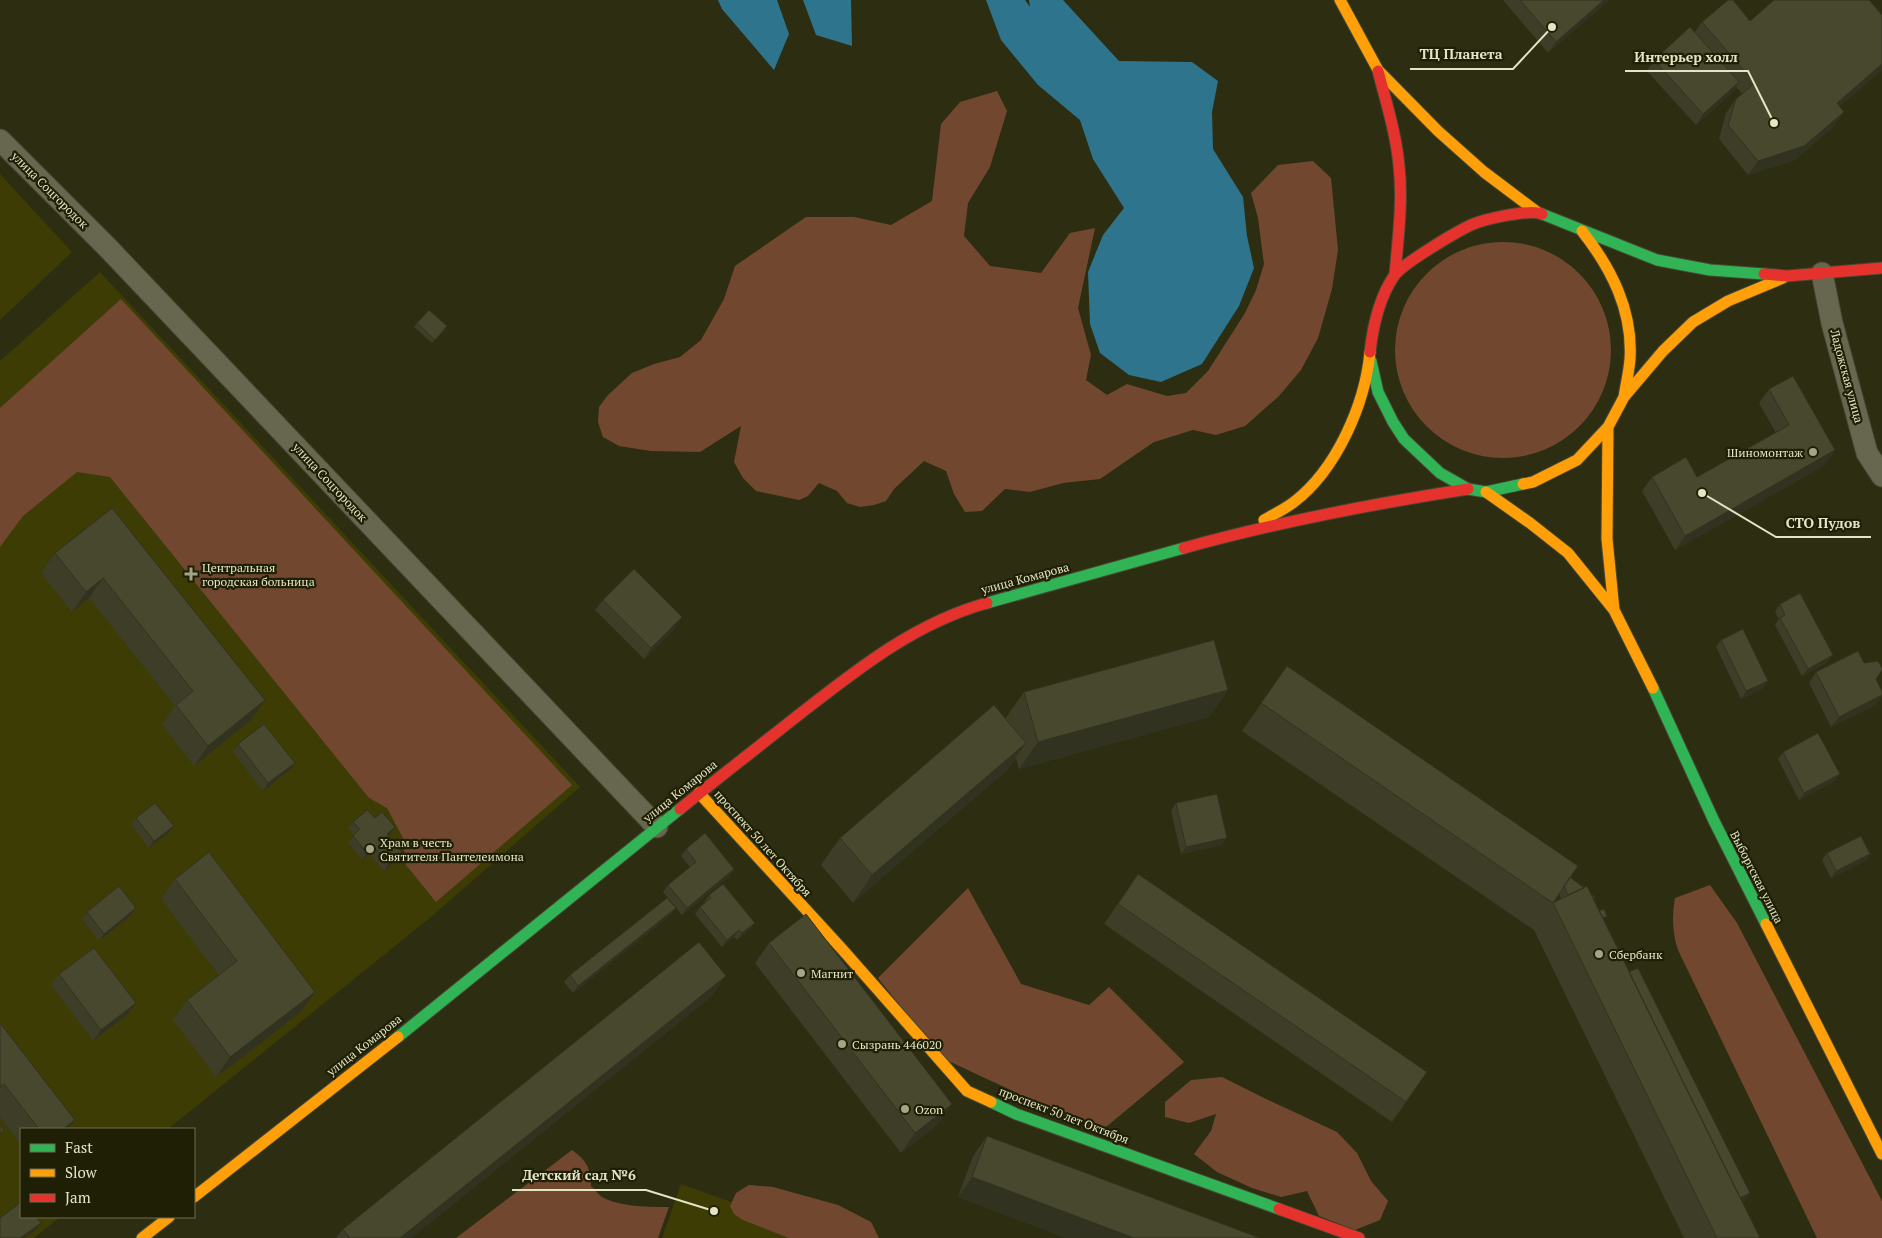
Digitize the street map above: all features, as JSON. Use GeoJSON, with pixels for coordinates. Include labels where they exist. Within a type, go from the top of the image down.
{"type":"FeatureCollection","features":[{"type":"Feature","properties":{"kind":"main road"},"geometry":{"type":"LineString","coordinates":[[1248,530],[1293,503],[1312,486],[1336,456],[1358,408],[1380,302],[1394,274],[1400,219],[1400,177],[1392,126],[1378,70],[1340,0]]}},
{"type":"Feature","properties":{"kind":"main road"},"geometry":{"type":"LineString","coordinates":[[1378,70],[1438,131],[1477,166],[1537,212],[1582,231],[1657,260],[1710,270],[1787,276],[1882,268]]}},
{"type":"Feature","properties":{"kind":"main road"},"geometry":{"type":"LineString","coordinates":[[1394,274],[1435,245],[1472,224],[1505,216],[1537,212]]}},
{"type":"Feature","properties":{"kind":"main road"},"geometry":{"type":"LineString","coordinates":[[1582,231],[1598,250],[1617,282],[1628,320],[1630,355],[1624,397]]}},
{"type":"Feature","properties":{"kind":"main road"},"geometry":{"type":"LineString","coordinates":[[1248,530],[1384,502],[1468,489],[1486,492],[1533,482],[1577,460],[1608,427],[1624,397],[1663,351],[1693,322],[1728,300],[1787,276]]}},
{"type":"Feature","properties":{"kind":"main road"},"geometry":{"type":"LineString","coordinates":[[1370,357],[1378,392],[1404,439],[1440,473],[1468,489]]}},
{"type":"Feature","properties":{"kind":"main road"},"geometry":{"type":"LineString","coordinates":[[1608,427],[1607,539],[1614,610]]}},
{"type":"Feature","properties":{"kind":"main road"},"geometry":{"type":"LineString","coordinates":[[1486,492],[1568,553],[1614,610]]}},
{"type":"Feature","properties":{"kind":"main road","name":"улица Комарова"},"geometry":{"type":"LineString","coordinates":[[195,1196],[397,1038],[699,793],[882,652],[940,619],[992,601],[1248,530]]}},
{"type":"Feature","properties":{"kind":"main road","name":"Выборгская улица"},"geometry":{"type":"LineString","coordinates":[[1614,610],[1667,717],[1714,822],[1882,1154]]}},
{"type":"Feature","properties":{"kind":"main road","name":"проспект 50 лет Октября"},"geometry":{"type":"LineString","coordinates":[[699,793],[842,949],[967,1090],[1016,1114],[1359,1238]]}},
{"type":"Feature","properties":{"kind":"main road"},"geometry":{"type":"LineString","coordinates":[[142,1238],[168,1218]]}},
{"type":"Feature","properties":{"kind":"street","name":"улица Соцгородок"},"geometry":{"type":"LineString","coordinates":[[0,140],[109,249],[657,827]]}},
{"type":"Feature","properties":{"kind":"street","name":"Ладожская улица"},"geometry":{"type":"LineString","coordinates":[[1822,273],[1832,323],[1867,453],[1882,476]]}},
{"type":"Feature","properties":{"kind":"shaded area"},"geometry":{"type":"Polygon","coordinates":[[[997,91],[1007,111],[990,167],[968,203],[964,236],[990,266],[1041,273],[1070,233],[1095,228],[1078,308],[1091,355],[1086,380],[1107,395],[1127,384],[1167,396],[1186,393],[1208,371],[1245,313],[1256,290],[1264,264],[1258,218],[1251,193],[1278,165],[1313,161],[1331,178],[1338,250],[1332,289],[1318,338],[1301,370],[1279,396],[1245,426],[1216,435],[1193,430],[1154,442],[1100,479],[1063,483],[1030,492],[1005,489],[982,511],[965,512],[954,494],[946,471],[924,461],[894,489],[886,501],[860,507],[847,503],[837,491],[819,483],[808,496],[799,500],[756,491],[743,478],[734,462],[741,426],[700,452],[651,451],[619,446],[603,437],[598,422],[599,407],[608,395],[632,373],[654,364],[680,357],[701,340],[724,299],[735,266],[806,217],[854,217],[891,225],[932,201],[941,124],[960,102],[997,91]]]}},
{"type":"Feature","properties":{"kind":"shaded area"},"geometry":{"type":"Polygon","coordinates":[[[0,174],[72,252],[0,320],[0,174]]]}},
{"type":"Feature","properties":{"kind":"shaded area"},"geometry":{"type":"Polygon","coordinates":[[[1514,242],[1544,250],[1554,255],[1572,266],[1587,281],[1603,309],[1611,339],[1611,361],[1603,391],[1587,419],[1572,434],[1544,450],[1524,456],[1492,458],[1462,450],[1452,445],[1434,434],[1419,419],[1403,391],[1397,371],[1395,339],[1403,309],[1408,299],[1419,281],[1434,266],[1462,250],[1482,244],[1514,242]]]}},
{"type":"Feature","properties":{"kind":"shaded area","name":"Центральная городская больница"},"geometry":{"type":"Polygon","coordinates":[[[100,272],[580,787],[431,917],[169,1128],[20,1128],[20,1218],[59,1218],[34,1238],[0,1238],[0,361],[100,272]]]}},
{"type":"Feature","properties":{"kind":"shaded area"},"geometry":{"type":"Polygon","coordinates":[[[121,299],[572,785],[436,902],[406,865],[403,838],[387,808],[369,798],[110,477],[77,472],[23,516],[0,547],[0,408],[121,299]]]}},
{"type":"Feature","properties":{"kind":"shaded area"},"geometry":{"type":"Polygon","coordinates":[[[1710,885],[1737,923],[1882,1201],[1882,1238],[1817,1238],[1678,950],[1673,924],[1675,898],[1710,885]]]}},
{"type":"Feature","properties":{"kind":"shaded area"},"geometry":{"type":"Polygon","coordinates":[[[968,888],[1021,984],[1089,1005],[1109,987],[1184,1062],[1100,1132],[942,1058],[878,978],[968,888]]]}},
{"type":"Feature","properties":{"kind":"shaded area"},"geometry":{"type":"Polygon","coordinates":[[[1222,1077],[1337,1132],[1357,1153],[1371,1181],[1388,1201],[1380,1220],[1355,1230],[1319,1216],[1307,1191],[1281,1197],[1252,1188],[1217,1172],[1194,1154],[1211,1131],[1216,1114],[1189,1123],[1165,1117],[1165,1102],[1191,1080],[1222,1077]]]}},
{"type":"Feature","properties":{"kind":"shaded area"},"geometry":{"type":"Polygon","coordinates":[[[572,1150],[587,1165],[591,1186],[602,1197],[626,1205],[669,1207],[658,1238],[456,1238],[572,1150]]]}},
{"type":"Feature","properties":{"kind":"shaded area"},"geometry":{"type":"Polygon","coordinates":[[[681,1184],[832,1238],[662,1238],[681,1184]]]}},
{"type":"Feature","properties":{"kind":"shaded area"},"geometry":{"type":"Polygon","coordinates":[[[749,1185],[773,1187],[838,1205],[871,1222],[879,1238],[789,1238],[743,1220],[734,1214],[730,1206],[736,1193],[749,1185]]]}},
{"type":"Feature","properties":{"kind":"water"},"geometry":{"type":"Polygon","coordinates":[[[718,0],[777,0],[789,34],[774,70],[722,9],[718,0]]]}},
{"type":"Feature","properties":{"kind":"water"},"geometry":{"type":"Polygon","coordinates":[[[803,0],[851,0],[852,46],[816,35],[803,0]]]}},
{"type":"Feature","properties":{"kind":"water"},"geometry":{"type":"Polygon","coordinates":[[[986,0],[1025,0],[1030,7],[1029,0],[1063,0],[1119,61],[1192,62],[1218,81],[1212,112],[1213,149],[1243,197],[1247,236],[1254,268],[1239,306],[1202,364],[1161,382],[1129,375],[1100,353],[1090,324],[1088,272],[1103,235],[1124,208],[1093,159],[1080,120],[1038,85],[1001,40],[986,0]]]}},
{"type":"Feature","properties":{"kind":"building"},"geometry":{"type":"Polygon","coordinates":[[[1520,0],[1604,0],[1556,42],[1520,0]]]}},
{"type":"Feature","properties":{"kind":"building"},"geometry":{"type":"Polygon","coordinates":[[[1728,0],[1733,0],[1750,21],[1774,0],[1869,0],[1882,15],[1882,64],[1837,103],[1844,112],[1804,146],[1758,161],[1728,125],[1736,99],[1755,83],[1702,22],[1728,0]]]}},
{"type":"Feature","properties":{"kind":"building"},"geometry":{"type":"Polygon","coordinates":[[[1690,27],[1739,82],[1703,114],[1654,60],[1690,27]]]}},
{"type":"Feature","properties":{"kind":"building"},"geometry":{"type":"Polygon","coordinates":[[[429,310],[447,326],[435,340],[417,323],[429,310]]]}},
{"type":"Feature","properties":{"kind":"building"},"geometry":{"type":"Polygon","coordinates":[[[1793,376],[1835,450],[1685,536],[1652,477],[1686,457],[1697,477],[1789,425],[1769,389],[1793,376]]]}},
{"type":"Feature","properties":{"kind":"building"},"geometry":{"type":"Polygon","coordinates":[[[112,508],[265,700],[208,746],[176,705],[193,691],[103,578],[86,592],[55,553],[112,508]]]}},
{"type":"Feature","properties":{"kind":"building"},"geometry":{"type":"Polygon","coordinates":[[[634,569],[682,617],[651,648],[603,600],[634,569]]]}},
{"type":"Feature","properties":{"kind":"building"},"geometry":{"type":"Polygon","coordinates":[[[1800,593],[1833,655],[1808,669],[1780,618],[1785,615],[1780,604],[1800,593]]]}},
{"type":"Feature","properties":{"kind":"building"},"geometry":{"type":"Polygon","coordinates":[[[1743,629],[1768,681],[1746,691],[1721,640],[1743,629]]]}},
{"type":"Feature","properties":{"kind":"building"},"geometry":{"type":"Polygon","coordinates":[[[1214,640],[1228,690],[1038,742],[1024,692],[1214,640]]]}},
{"type":"Feature","properties":{"kind":"building"},"geometry":{"type":"Polygon","coordinates":[[[1858,651],[1864,663],[1878,661],[1882,668],[1876,679],[1882,695],[1839,717],[1816,672],[1858,651]]]}},
{"type":"Feature","properties":{"kind":"building"},"geometry":{"type":"Polygon","coordinates":[[[1287,666],[1578,866],[1553,903],[1261,703],[1287,666]]]}},
{"type":"Feature","properties":{"kind":"building"},"geometry":{"type":"Polygon","coordinates":[[[994,705],[1026,743],[872,875],[840,838],[994,705]]]}},
{"type":"Feature","properties":{"kind":"building"},"geometry":{"type":"Polygon","coordinates":[[[264,724],[295,763],[268,783],[238,744],[264,724]]]}},
{"type":"Feature","properties":{"kind":"building"},"geometry":{"type":"Polygon","coordinates":[[[1818,733],[1840,774],[1804,793],[1783,752],[1818,733]]]}},
{"type":"Feature","properties":{"kind":"building"},"geometry":{"type":"Polygon","coordinates":[[[1217,794],[1227,838],[1186,847],[1176,803],[1217,794]]]}},
{"type":"Feature","properties":{"kind":"building"},"geometry":{"type":"Polygon","coordinates":[[[155,803],[174,826],[154,841],[136,818],[155,803]]]}},
{"type":"Feature","properties":{"kind":"building","name":"Храм в честь Святителя Пантелеимона"},"geometry":{"type":"Polygon","coordinates":[[[367,810],[375,818],[382,812],[395,827],[387,834],[402,852],[389,864],[374,847],[367,853],[353,836],[360,829],[353,822],[367,810]]]}},
{"type":"Feature","properties":{"kind":"building"},"geometry":{"type":"Polygon","coordinates":[[[705,833],[734,869],[687,908],[668,885],[696,862],[686,849],[705,833]]]}},
{"type":"Feature","properties":{"kind":"building"},"geometry":{"type":"Polygon","coordinates":[[[1861,836],[1870,854],[1836,871],[1827,853],[1861,836]]]}},
{"type":"Feature","properties":{"kind":"building"},"geometry":{"type":"Polygon","coordinates":[[[209,852],[315,992],[230,1057],[187,1000],[237,961],[175,879],[209,852]]]}},
{"type":"Feature","properties":{"kind":"building"},"geometry":{"type":"Polygon","coordinates":[[[1138,874],[1427,1072],[1406,1102],[1118,904],[1138,874]]]}},
{"type":"Feature","properties":{"kind":"building"},"geometry":{"type":"Polygon","coordinates":[[[1570,877],[1584,888],[1568,895],[1564,886],[1570,877]]]}},
{"type":"Feature","properties":{"kind":"building"},"geometry":{"type":"Polygon","coordinates":[[[723,884],[755,923],[742,933],[739,930],[727,940],[700,907],[711,898],[709,895],[723,884]]]}},
{"type":"Feature","properties":{"kind":"building"},"geometry":{"type":"Polygon","coordinates":[[[119,886],[136,908],[104,934],[87,912],[119,886]]]}},
{"type":"Feature","properties":{"kind":"building"},"geometry":{"type":"Polygon","coordinates":[[[1587,886],[1760,1238],[1717,1238],[1553,903],[1587,886]]]}},
{"type":"Feature","properties":{"kind":"building"},"geometry":{"type":"Polygon","coordinates":[[[667,898],[676,908],[578,986],[570,975],[667,898]]]}},
{"type":"Feature","properties":{"kind":"building"},"geometry":{"type":"Polygon","coordinates":[[[1604,909],[1607,916],[1603,918],[1599,911],[1604,909]]]}},
{"type":"Feature","properties":{"kind":"building"},"geometry":{"type":"Polygon","coordinates":[[[806,914],[952,1104],[915,1133],[769,943],[806,914]]]}},
{"type":"Feature","properties":{"kind":"building"},"geometry":{"type":"Polygon","coordinates":[[[699,942],[726,976],[400,1238],[350,1238],[343,1229],[699,942]]]}},
{"type":"Feature","properties":{"kind":"building"},"geometry":{"type":"Polygon","coordinates":[[[94,948],[136,1003],[101,1030],[59,974],[94,948]]]}},
{"type":"Feature","properties":{"kind":"building"},"geometry":{"type":"Polygon","coordinates":[[[1638,968],[1750,1193],[1740,1198],[1629,972],[1638,968]]]}},
{"type":"Feature","properties":{"kind":"building"},"geometry":{"type":"Polygon","coordinates":[[[0,1023],[75,1120],[64,1128],[38,1128],[4,1084],[0,1087],[0,1023]]]}},
{"type":"Feature","properties":{"kind":"building"},"geometry":{"type":"Polygon","coordinates":[[[0,1125],[4,1130],[0,1134],[0,1125]]]}},
{"type":"Feature","properties":{"kind":"building"},"geometry":{"type":"Polygon","coordinates":[[[987,1136],[1260,1238],[1134,1238],[972,1177],[987,1136]]]}},
{"type":"Feature","properties":{"kind":"building"},"geometry":{"type":"Polygon","coordinates":[[[20,1203],[20,1218],[37,1218],[41,1223],[20,1238],[0,1238],[0,1218],[20,1203]]]}},
{"type":"Feature","properties":{"kind":"traffic: fast"},"geometry":{"type":"LineString","coordinates":[[1542,214],[1657,260],[1710,270],[1764,274]]}},
{"type":"Feature","properties":{"kind":"traffic: fast"},"geometry":{"type":"LineString","coordinates":[[1371,361],[1378,392],[1393,422],[1404,439],[1440,473],[1468,489],[1486,492],[1523,484]]}},
{"type":"Feature","properties":{"kind":"traffic: fast"},"geometry":{"type":"LineString","coordinates":[[987,603],[1184,548]]}},
{"type":"Feature","properties":{"kind":"traffic: fast"},"geometry":{"type":"LineString","coordinates":[[1653,688],[1714,821],[1766,924]]}},
{"type":"Feature","properties":{"kind":"traffic: fast"},"geometry":{"type":"LineString","coordinates":[[398,1037],[680,809]]}},
{"type":"Feature","properties":{"kind":"traffic: fast"},"geometry":{"type":"LineString","coordinates":[[991,1102],[1016,1114],[1279,1209]]}},
{"type":"Feature","properties":{"kind":"traffic: slow"},"geometry":{"type":"LineString","coordinates":[[1340,0],[1378,70],[1438,131],[1484,172],[1537,212]]}},
{"type":"Feature","properties":{"kind":"traffic: slow"},"geometry":{"type":"LineString","coordinates":[[1582,231],[1611,275],[1624,307],[1630,341],[1630,364],[1624,397]]}},
{"type":"Feature","properties":{"kind":"traffic: slow"},"geometry":{"type":"LineString","coordinates":[[1523,484],[1533,482],[1577,460],[1608,427],[1624,397],[1663,351],[1693,322],[1728,301],[1783,278]]}},
{"type":"Feature","properties":{"kind":"traffic: slow"},"geometry":{"type":"LineString","coordinates":[[1264,520],[1291,505],[1309,489],[1323,473],[1335,454],[1355,414],[1362,393],[1370,352]]}},
{"type":"Feature","properties":{"kind":"traffic: slow"},"geometry":{"type":"LineString","coordinates":[[1608,427],[1607,539],[1614,610]]}},
{"type":"Feature","properties":{"kind":"traffic: slow"},"geometry":{"type":"LineString","coordinates":[[1486,492],[1568,553],[1614,610],[1653,688]]}},
{"type":"Feature","properties":{"kind":"traffic: slow"},"geometry":{"type":"LineString","coordinates":[[699,793],[842,949],[967,1091],[991,1102]]}},
{"type":"Feature","properties":{"kind":"traffic: slow"},"geometry":{"type":"LineString","coordinates":[[1766,924],[1882,1154]]}},
{"type":"Feature","properties":{"kind":"traffic: slow"},"geometry":{"type":"LineString","coordinates":[[195,1196],[398,1037]]}},
{"type":"Feature","properties":{"kind":"traffic: slow"},"geometry":{"type":"LineString","coordinates":[[142,1238],[168,1218]]}},
{"type":"Feature","properties":{"kind":"traffic: jam"},"geometry":{"type":"LineString","coordinates":[[1378,71],[1398,154],[1400,206],[1395,274]]}},
{"type":"Feature","properties":{"kind":"traffic: jam"},"geometry":{"type":"LineString","coordinates":[[1370,352],[1375,322],[1384,293],[1394,276],[1407,264],[1471,225],[1517,214],[1542,214]]}},
{"type":"Feature","properties":{"kind":"traffic: jam"},"geometry":{"type":"LineString","coordinates":[[1764,274],[1787,276],[1882,268]]}},
{"type":"Feature","properties":{"kind":"traffic: jam"},"geometry":{"type":"LineString","coordinates":[[1184,548],[1325,514],[1468,489]]}},
{"type":"Feature","properties":{"kind":"traffic: jam"},"geometry":{"type":"LineString","coordinates":[[680,809],[818,700],[886,650],[935,623],[987,603]]}},
{"type":"Feature","properties":{"kind":"traffic: jam"},"geometry":{"type":"LineString","coordinates":[[1279,1209],[1359,1238]]}},
{"type":"Feature","properties":{"kind":"place","name":"ТЦ Планета"},"geometry":{"type":"Point","coordinates":[1552,27]}},
{"type":"Feature","properties":{"kind":"place","name":"Интерьер холл"},"geometry":{"type":"Point","coordinates":[1774,123]}},
{"type":"Feature","properties":{"kind":"place","name":"Шиномонтаж"},"geometry":{"type":"Point","coordinates":[1813,452]}},
{"type":"Feature","properties":{"kind":"place","name":"СТО Пудов"},"geometry":{"type":"Point","coordinates":[1702,493]}},
{"type":"Feature","properties":{"kind":"place","name":"Центральная городская больница"},"geometry":{"type":"Point","coordinates":[191,574]}},
{"type":"Feature","properties":{"kind":"place","name":"Храм в честь Святителя Пантелеимона"},"geometry":{"type":"Point","coordinates":[370,849]}},
{"type":"Feature","properties":{"kind":"place","name":"Сбербанк"},"geometry":{"type":"Point","coordinates":[1599,954]}},
{"type":"Feature","properties":{"kind":"place","name":"Магнит"},"geometry":{"type":"Point","coordinates":[801,973]}},
{"type":"Feature","properties":{"kind":"place","name":"Сызрань 446020"},"geometry":{"type":"Point","coordinates":[842,1044]}},
{"type":"Feature","properties":{"kind":"place","name":"Ozon"},"geometry":{"type":"Point","coordinates":[905,1109]}},
{"type":"Feature","properties":{"kind":"place","name":"Детский сад №6"},"geometry":{"type":"Point","coordinates":[714,1211]}}]}
